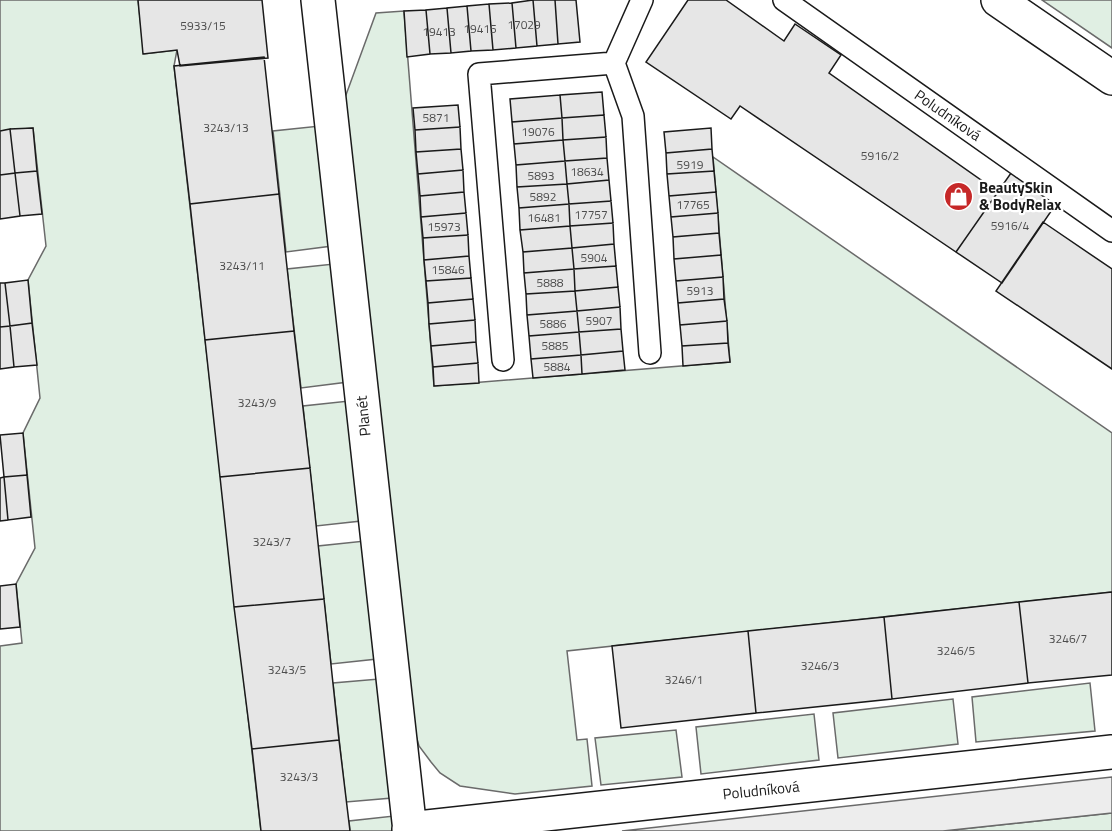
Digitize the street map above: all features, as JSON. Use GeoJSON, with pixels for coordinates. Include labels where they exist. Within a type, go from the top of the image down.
{"type":"FeatureCollection","features":[{"type":"Feature","properties":{"kind":"street","name":"Planét"},"geometry":{"type":"LineString","coordinates":[[318,0],[410,830]]}},
{"type":"Feature","properties":{"kind":"street"},"geometry":{"type":"LineString","coordinates":[[999,0],[1112,78]]}},
{"type":"Feature","properties":{"kind":"street","name":"Poludníková"},"geometry":{"type":"LineString","coordinates":[[410,830],[1112,752]]}},
{"type":"Feature","properties":{"kind":"lane"},"geometry":{"type":"LineString","coordinates":[[642,0],[614,63],[633,116],[650,353]]}},
{"type":"Feature","properties":{"kind":"lane","name":"Poludníková"},"geometry":{"type":"LineString","coordinates":[[784,0],[1112,231]]}},
{"type":"Feature","properties":{"kind":"lane"},"geometry":{"type":"LineString","coordinates":[[503,360],[479,74],[614,63]]}},
{"type":"Feature","properties":{"kind":"green space"},"geometry":{"type":"Polygon","coordinates":[[[0,0],[138,0],[144,54],[177,50],[174,66],[261,831],[0,831],[0,646],[22,643],[16,584],[35,548],[23,433],[40,398],[28,280],[46,246],[33,128],[0,131],[0,0]]]}},
{"type":"Feature","properties":{"kind":"green space"},"geometry":{"type":"Polygon","coordinates":[[[1042,0],[1112,0],[1112,48],[1042,0]]]}},
{"type":"Feature","properties":{"kind":"green space"},"geometry":{"type":"Polygon","coordinates":[[[404,11],[434,386],[730,362],[713,157],[1112,433],[1112,592],[567,651],[577,740],[587,739],[592,786],[515,794],[460,786],[440,773],[419,746],[414,729],[343,103],[376,13],[404,11]]]}},
{"type":"Feature","properties":{"kind":"green space"},"geometry":{"type":"Polygon","coordinates":[[[320,126],[332,246],[286,252],[273,131],[320,126]]]}},
{"type":"Feature","properties":{"kind":"green space"},"geometry":{"type":"Polygon","coordinates":[[[334,264],[348,382],[301,388],[287,269],[334,264]]]}},
{"type":"Feature","properties":{"kind":"green space"},"geometry":{"type":"Polygon","coordinates":[[[349,401],[361,521],[316,526],[303,406],[349,401]]]}},
{"type":"Feature","properties":{"kind":"green space"},"geometry":{"type":"Polygon","coordinates":[[[365,541],[377,659],[331,664],[318,546],[365,541]]]}},
{"type":"Feature","properties":{"kind":"green space"},"geometry":{"type":"Polygon","coordinates":[[[379,679],[392,798],[346,802],[333,683],[379,679]]]}},
{"type":"Feature","properties":{"kind":"green space"},"geometry":{"type":"Polygon","coordinates":[[[1090,683],[1095,731],[976,742],[972,697],[1090,683]]]}},
{"type":"Feature","properties":{"kind":"green space"},"geometry":{"type":"Polygon","coordinates":[[[953,699],[958,744],[838,758],[833,713],[953,699]]]}},
{"type":"Feature","properties":{"kind":"green space"},"geometry":{"type":"Polygon","coordinates":[[[814,714],[819,760],[701,774],[696,727],[814,714]]]}},
{"type":"Feature","properties":{"kind":"green space"},"geometry":{"type":"Polygon","coordinates":[[[676,730],[682,777],[601,785],[595,738],[676,730]]]}},
{"type":"Feature","properties":{"kind":"green space"},"geometry":{"type":"Polygon","coordinates":[[[1112,813],[1112,831],[943,831],[1112,813]]]}},
{"type":"Feature","properties":{"kind":"green space"},"geometry":{"type":"Polygon","coordinates":[[[394,816],[396,831],[350,831],[349,821],[394,816]]]}},
{"type":"Feature","properties":{"kind":"shaded area"},"geometry":{"type":"Polygon","coordinates":[[[1112,777],[1112,813],[943,831],[622,831],[1112,777]]]}},
{"type":"Feature","properties":{"kind":"building"},"geometry":{"type":"Polygon","coordinates":[[[138,0],[262,0],[268,58],[180,66],[177,50],[143,54],[138,0]]]}},
{"type":"Feature","properties":{"kind":"building"},"geometry":{"type":"Polygon","coordinates":[[[533,0],[537,46],[516,48],[512,3],[533,0]]]}},
{"type":"Feature","properties":{"kind":"building"},"geometry":{"type":"Polygon","coordinates":[[[533,0],[555,0],[558,44],[537,46],[533,0]]]}},
{"type":"Feature","properties":{"kind":"building"},"geometry":{"type":"Polygon","coordinates":[[[555,0],[576,0],[580,42],[558,44],[555,0]]]}},
{"type":"Feature","properties":{"kind":"building"},"geometry":{"type":"Polygon","coordinates":[[[688,0],[726,0],[784,41],[795,24],[841,55],[829,73],[998,192],[956,252],[740,106],[731,119],[646,62],[688,0]]]}},
{"type":"Feature","properties":{"kind":"building"},"geometry":{"type":"Polygon","coordinates":[[[512,3],[516,48],[493,50],[489,4],[512,3]]]}},
{"type":"Feature","properties":{"kind":"building"},"geometry":{"type":"Polygon","coordinates":[[[489,4],[493,50],[471,51],[467,6],[489,4]]]}},
{"type":"Feature","properties":{"kind":"building"},"geometry":{"type":"Polygon","coordinates":[[[467,6],[471,51],[451,53],[447,8],[467,6]]]}},
{"type":"Feature","properties":{"kind":"building"},"geometry":{"type":"Polygon","coordinates":[[[447,8],[451,53],[430,54],[426,10],[447,8]]]}},
{"type":"Feature","properties":{"kind":"building"},"geometry":{"type":"Polygon","coordinates":[[[426,10],[430,54],[407,57],[404,11],[426,10]]]}},
{"type":"Feature","properties":{"kind":"building"},"geometry":{"type":"Polygon","coordinates":[[[264,57],[279,194],[190,204],[174,66],[264,57]]]}},
{"type":"Feature","properties":{"kind":"building"},"geometry":{"type":"Polygon","coordinates":[[[602,92],[604,115],[562,118],[560,95],[602,92]]]}},
{"type":"Feature","properties":{"kind":"building"},"geometry":{"type":"Polygon","coordinates":[[[560,95],[562,118],[512,122],[510,99],[560,95]]]}},
{"type":"Feature","properties":{"kind":"building"},"geometry":{"type":"Polygon","coordinates":[[[458,105],[460,127],[415,130],[413,108],[458,105]]]}},
{"type":"Feature","properties":{"kind":"building"},"geometry":{"type":"Polygon","coordinates":[[[604,115],[606,137],[563,140],[562,118],[604,115]]]}},
{"type":"Feature","properties":{"kind":"building"},"geometry":{"type":"Polygon","coordinates":[[[562,118],[563,140],[514,144],[512,122],[562,118]]]}},
{"type":"Feature","properties":{"kind":"building"},"geometry":{"type":"Polygon","coordinates":[[[460,127],[461,149],[416,152],[415,130],[460,127]]]}},
{"type":"Feature","properties":{"kind":"building"},"geometry":{"type":"Polygon","coordinates":[[[33,128],[37,171],[15,173],[10,129],[33,128]]]}},
{"type":"Feature","properties":{"kind":"building"},"geometry":{"type":"Polygon","coordinates":[[[711,128],[712,149],[666,153],[664,132],[711,128]]]}},
{"type":"Feature","properties":{"kind":"building"},"geometry":{"type":"Polygon","coordinates":[[[10,129],[15,173],[0,175],[0,131],[10,129]]]}},
{"type":"Feature","properties":{"kind":"building"},"geometry":{"type":"Polygon","coordinates":[[[606,137],[607,158],[565,161],[563,140],[606,137]]]}},
{"type":"Feature","properties":{"kind":"building"},"geometry":{"type":"Polygon","coordinates":[[[563,140],[565,161],[516,165],[514,144],[563,140]]]}},
{"type":"Feature","properties":{"kind":"building"},"geometry":{"type":"Polygon","coordinates":[[[461,149],[463,170],[418,174],[416,152],[461,149]]]}},
{"type":"Feature","properties":{"kind":"building"},"geometry":{"type":"Polygon","coordinates":[[[712,149],[714,171],[667,174],[666,153],[712,149]]]}},
{"type":"Feature","properties":{"kind":"building"},"geometry":{"type":"Polygon","coordinates":[[[607,158],[609,180],[567,184],[565,161],[607,158]]]}},
{"type":"Feature","properties":{"kind":"building"},"geometry":{"type":"Polygon","coordinates":[[[565,161],[567,184],[517,187],[516,165],[565,161]]]}},
{"type":"Feature","properties":{"kind":"building"},"geometry":{"type":"Polygon","coordinates":[[[463,170],[464,192],[420,196],[418,174],[463,170]]]}},
{"type":"Feature","properties":{"kind":"building"},"geometry":{"type":"Polygon","coordinates":[[[37,171],[42,214],[20,216],[15,173],[37,171]]]}},
{"type":"Feature","properties":{"kind":"building"},"geometry":{"type":"Polygon","coordinates":[[[714,171],[716,192],[669,196],[667,174],[714,171]]]}},
{"type":"Feature","properties":{"kind":"building"},"geometry":{"type":"Polygon","coordinates":[[[15,173],[20,216],[0,219],[0,175],[15,173]]]}},
{"type":"Feature","properties":{"kind":"building"},"geometry":{"type":"Polygon","coordinates":[[[1011,173],[1056,204],[1002,283],[956,252],[1011,173]]]}},
{"type":"Feature","properties":{"kind":"building"},"geometry":{"type":"Polygon","coordinates":[[[609,180],[611,201],[569,204],[567,184],[609,180]]]}},
{"type":"Feature","properties":{"kind":"building"},"geometry":{"type":"Polygon","coordinates":[[[567,184],[569,204],[519,208],[517,187],[567,184]]]}},
{"type":"Feature","properties":{"kind":"building"},"geometry":{"type":"Polygon","coordinates":[[[464,192],[466,213],[421,217],[420,196],[464,192]]]}},
{"type":"Feature","properties":{"kind":"building"},"geometry":{"type":"Polygon","coordinates":[[[716,192],[718,213],[671,217],[669,196],[716,192]]]}},
{"type":"Feature","properties":{"kind":"building"},"geometry":{"type":"Polygon","coordinates":[[[279,194],[294,331],[205,340],[190,204],[279,194]]]}},
{"type":"Feature","properties":{"kind":"building"},"geometry":{"type":"Polygon","coordinates":[[[611,201],[613,223],[570,226],[569,204],[611,201]]]}},
{"type":"Feature","properties":{"kind":"building"},"geometry":{"type":"Polygon","coordinates":[[[569,204],[570,226],[520,230],[519,208],[569,204]]]}},
{"type":"Feature","properties":{"kind":"building"},"geometry":{"type":"Polygon","coordinates":[[[466,213],[468,235],[423,238],[421,217],[466,213]]]}},
{"type":"Feature","properties":{"kind":"building"},"geometry":{"type":"Polygon","coordinates":[[[718,213],[719,233],[673,237],[671,217],[718,213]]]}},
{"type":"Feature","properties":{"kind":"building"},"geometry":{"type":"Polygon","coordinates":[[[1043,222],[1112,269],[1112,369],[996,291],[1043,222]]]}},
{"type":"Feature","properties":{"kind":"building"},"geometry":{"type":"Polygon","coordinates":[[[613,223],[614,244],[572,248],[570,226],[613,223]]]}},
{"type":"Feature","properties":{"kind":"building"},"geometry":{"type":"Polygon","coordinates":[[[570,226],[572,248],[523,252],[520,230],[570,226]]]}},
{"type":"Feature","properties":{"kind":"building"},"geometry":{"type":"Polygon","coordinates":[[[719,233],[721,255],[674,259],[673,237],[719,233]]]}},
{"type":"Feature","properties":{"kind":"building"},"geometry":{"type":"Polygon","coordinates":[[[468,235],[469,256],[424,260],[423,238],[468,235]]]}},
{"type":"Feature","properties":{"kind":"building"},"geometry":{"type":"Polygon","coordinates":[[[614,244],[616,266],[574,269],[572,248],[614,244]]]}},
{"type":"Feature","properties":{"kind":"building"},"geometry":{"type":"Polygon","coordinates":[[[572,248],[574,269],[524,273],[523,252],[572,248]]]}},
{"type":"Feature","properties":{"kind":"building"},"geometry":{"type":"Polygon","coordinates":[[[721,255],[723,277],[676,281],[674,259],[721,255]]]}},
{"type":"Feature","properties":{"kind":"building"},"geometry":{"type":"Polygon","coordinates":[[[469,256],[471,278],[426,281],[424,260],[469,256]]]}},
{"type":"Feature","properties":{"kind":"building"},"geometry":{"type":"Polygon","coordinates":[[[616,266],[618,287],[575,291],[574,269],[616,266]]]}},
{"type":"Feature","properties":{"kind":"building"},"geometry":{"type":"Polygon","coordinates":[[[574,269],[575,291],[526,294],[524,273],[574,269]]]}},
{"type":"Feature","properties":{"kind":"building"},"geometry":{"type":"Polygon","coordinates":[[[723,277],[724,299],[678,303],[676,281],[723,277]]]}},
{"type":"Feature","properties":{"kind":"building"},"geometry":{"type":"Polygon","coordinates":[[[471,278],[473,299],[428,303],[426,281],[471,278]]]}},
{"type":"Feature","properties":{"kind":"building"},"geometry":{"type":"Polygon","coordinates":[[[28,280],[32,323],[10,326],[5,283],[28,280]]]}},
{"type":"Feature","properties":{"kind":"building"},"geometry":{"type":"Polygon","coordinates":[[[0,283],[5,283],[10,326],[0,327],[0,283]]]}},
{"type":"Feature","properties":{"kind":"building"},"geometry":{"type":"Polygon","coordinates":[[[618,287],[620,307],[577,311],[575,291],[618,287]]]}},
{"type":"Feature","properties":{"kind":"building"},"geometry":{"type":"Polygon","coordinates":[[[575,291],[577,311],[527,315],[526,294],[575,291]]]}},
{"type":"Feature","properties":{"kind":"building"},"geometry":{"type":"Polygon","coordinates":[[[473,299],[475,320],[429,324],[428,303],[473,299]]]}},
{"type":"Feature","properties":{"kind":"building"},"geometry":{"type":"Polygon","coordinates":[[[724,299],[727,321],[680,325],[678,303],[724,299]]]}},
{"type":"Feature","properties":{"kind":"building"},"geometry":{"type":"Polygon","coordinates":[[[620,307],[621,329],[579,332],[577,311],[620,307]]]}},
{"type":"Feature","properties":{"kind":"building"},"geometry":{"type":"Polygon","coordinates":[[[577,311],[579,332],[529,336],[527,315],[577,311]]]}},
{"type":"Feature","properties":{"kind":"building"},"geometry":{"type":"Polygon","coordinates":[[[475,320],[476,342],[431,346],[429,324],[475,320]]]}},
{"type":"Feature","properties":{"kind":"building"},"geometry":{"type":"Polygon","coordinates":[[[727,321],[728,343],[682,346],[680,325],[727,321]]]}},
{"type":"Feature","properties":{"kind":"building"},"geometry":{"type":"Polygon","coordinates":[[[32,323],[37,365],[14,367],[10,326],[32,323]]]}},
{"type":"Feature","properties":{"kind":"building"},"geometry":{"type":"Polygon","coordinates":[[[10,326],[14,367],[0,369],[0,327],[10,326]]]}},
{"type":"Feature","properties":{"kind":"building"},"geometry":{"type":"Polygon","coordinates":[[[621,329],[623,351],[581,355],[579,332],[621,329]]]}},
{"type":"Feature","properties":{"kind":"building"},"geometry":{"type":"Polygon","coordinates":[[[294,331],[310,468],[220,477],[205,340],[294,331]]]}},
{"type":"Feature","properties":{"kind":"building"},"geometry":{"type":"Polygon","coordinates":[[[579,332],[581,355],[531,359],[529,336],[579,332]]]}},
{"type":"Feature","properties":{"kind":"building"},"geometry":{"type":"Polygon","coordinates":[[[476,342],[478,363],[433,367],[431,346],[476,342]]]}},
{"type":"Feature","properties":{"kind":"building"},"geometry":{"type":"Polygon","coordinates":[[[728,343],[730,362],[683,366],[682,346],[728,343]]]}},
{"type":"Feature","properties":{"kind":"building"},"geometry":{"type":"Polygon","coordinates":[[[623,351],[625,370],[582,374],[581,355],[623,351]]]}},
{"type":"Feature","properties":{"kind":"building"},"geometry":{"type":"Polygon","coordinates":[[[581,355],[582,374],[533,378],[531,359],[581,355]]]}},
{"type":"Feature","properties":{"kind":"building"},"geometry":{"type":"Polygon","coordinates":[[[478,363],[479,383],[434,386],[433,367],[478,363]]]}},
{"type":"Feature","properties":{"kind":"building"},"geometry":{"type":"Polygon","coordinates":[[[23,433],[27,475],[4,477],[0,435],[23,433]]]}},
{"type":"Feature","properties":{"kind":"building"},"geometry":{"type":"Polygon","coordinates":[[[310,468],[324,599],[234,607],[220,477],[310,468]]]}},
{"type":"Feature","properties":{"kind":"building"},"geometry":{"type":"Polygon","coordinates":[[[27,475],[31,517],[8,520],[4,477],[27,475]]]}},
{"type":"Feature","properties":{"kind":"building"},"geometry":{"type":"Polygon","coordinates":[[[4,477],[8,520],[0,521],[0,478],[4,477]]]}},
{"type":"Feature","properties":{"kind":"building"},"geometry":{"type":"Polygon","coordinates":[[[16,584],[20,627],[0,629],[0,586],[16,584]]]}},
{"type":"Feature","properties":{"kind":"building"},"geometry":{"type":"Polygon","coordinates":[[[1112,592],[1112,675],[1028,683],[1019,602],[1112,592]]]}},
{"type":"Feature","properties":{"kind":"building"},"geometry":{"type":"Polygon","coordinates":[[[324,599],[339,740],[252,749],[234,607],[324,599]]]}},
{"type":"Feature","properties":{"kind":"building"},"geometry":{"type":"Polygon","coordinates":[[[1019,602],[1028,683],[892,699],[884,617],[1019,602]]]}},
{"type":"Feature","properties":{"kind":"building"},"geometry":{"type":"Polygon","coordinates":[[[884,617],[892,699],[756,713],[748,631],[884,617]]]}},
{"type":"Feature","properties":{"kind":"building"},"geometry":{"type":"Polygon","coordinates":[[[748,631],[756,713],[621,728],[612,646],[748,631]]]}},
{"type":"Feature","properties":{"kind":"building"},"geometry":{"type":"Polygon","coordinates":[[[339,740],[350,831],[261,831],[252,749],[339,740]]]}},
{"type":"Feature","properties":{"kind":"place","name":"BeautySkin & BodyRelax"},"geometry":{"type":"Point","coordinates":[958,196]}}]}
